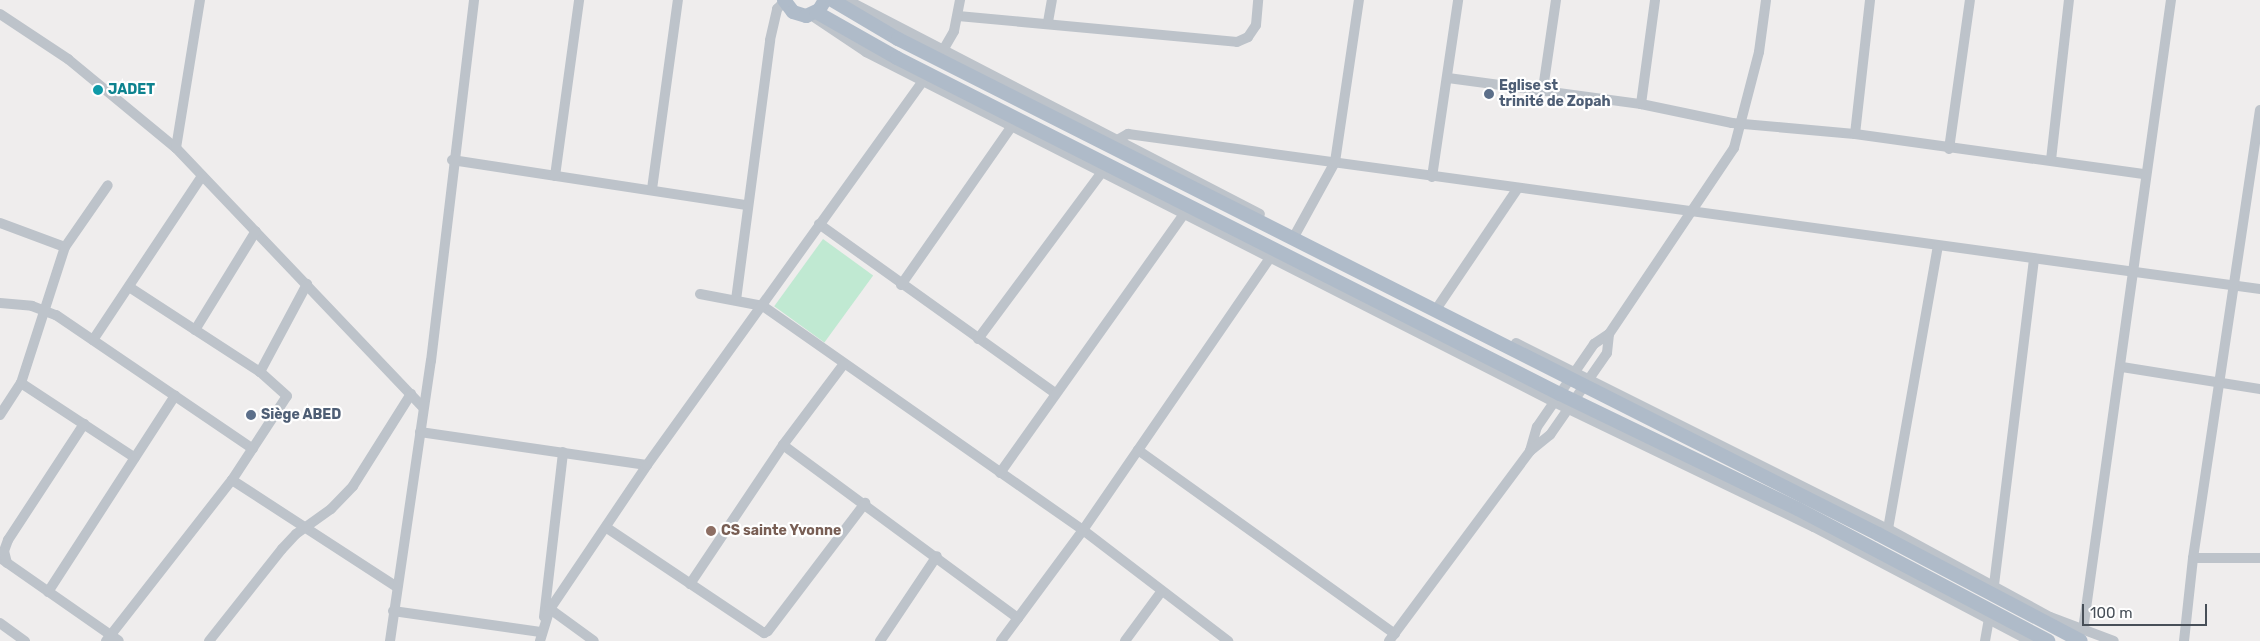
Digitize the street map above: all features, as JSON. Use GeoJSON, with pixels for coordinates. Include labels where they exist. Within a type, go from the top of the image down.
{"type":"FeatureCollection","features":[{"type":"Feature","properties":{"kind":"main road"},"geometry":{"type":"LineString","coordinates":[[782,0],[793,12],[813,14],[1557,398],[1798,509],[2048,641]]}},
{"type":"Feature","properties":{"kind":"main road"},"geometry":{"type":"LineString","coordinates":[[813,14],[825,0]]}},
{"type":"Feature","properties":{"kind":"main road"},"geometry":{"type":"LineString","coordinates":[[832,0],[898,39],[1572,377],[2082,636]]}},
{"type":"Feature","properties":{"kind":"street"},"geometry":{"type":"LineString","coordinates":[[176,148],[200,0]]}},
{"type":"Feature","properties":{"kind":"street"},"geometry":{"type":"LineString","coordinates":[[390,641],[440,287],[452,160],[474,0]]}},
{"type":"Feature","properties":{"kind":"street"},"geometry":{"type":"LineString","coordinates":[[555,176],[579,0]]}},
{"type":"Feature","properties":{"kind":"street"},"geometry":{"type":"LineString","coordinates":[[652,189],[678,0]]}},
{"type":"Feature","properties":{"kind":"street"},"geometry":{"type":"LineString","coordinates":[[736,300],[770,40],[777,9],[782,0]]}},
{"type":"Feature","properties":{"kind":"street"},"geometry":{"type":"LineString","coordinates":[[847,0],[942,52],[1438,305],[1572,377]]}},
{"type":"Feature","properties":{"kind":"street"},"geometry":{"type":"LineString","coordinates":[[942,52],[958,16],[960,0]]}},
{"type":"Feature","properties":{"kind":"street"},"geometry":{"type":"LineString","coordinates":[[1048,22],[1052,0]]}},
{"type":"Feature","properties":{"kind":"street"},"geometry":{"type":"LineString","coordinates":[[958,16],[1048,22],[1237,42],[1248,37],[1256,25],[1258,0]]}},
{"type":"Feature","properties":{"kind":"street"},"geometry":{"type":"LineString","coordinates":[[1296,233],[1335,162],[1359,0]]}},
{"type":"Feature","properties":{"kind":"street"},"geometry":{"type":"LineString","coordinates":[[1432,177],[1458,0]]}},
{"type":"Feature","properties":{"kind":"street"},"geometry":{"type":"LineString","coordinates":[[1543,89],[1556,0]]}},
{"type":"Feature","properties":{"kind":"street"},"geometry":{"type":"LineString","coordinates":[[1642,104],[1655,0]]}},
{"type":"Feature","properties":{"kind":"street"},"geometry":{"type":"LineString","coordinates":[[1530,451],[1537,427],[1594,344],[1609,334],[1691,209],[1734,148],[1759,52],[1766,0]]}},
{"type":"Feature","properties":{"kind":"street"},"geometry":{"type":"LineString","coordinates":[[1854,134],[1870,0]]}},
{"type":"Feature","properties":{"kind":"street"},"geometry":{"type":"LineString","coordinates":[[1949,149],[1970,0]]}},
{"type":"Feature","properties":{"kind":"street"},"geometry":{"type":"LineString","coordinates":[[2051,160],[2069,0]]}},
{"type":"Feature","properties":{"kind":"street"},"geometry":{"type":"LineString","coordinates":[[2082,636],[2122,367],[2146,174],[2171,0]]}},
{"type":"Feature","properties":{"kind":"street"},"geometry":{"type":"LineString","coordinates":[[0,14],[68,59],[176,148],[423,407]]}},
{"type":"Feature","properties":{"kind":"street"},"geometry":{"type":"LineString","coordinates":[[813,14],[866,52],[1270,258],[1557,398]]}},
{"type":"Feature","properties":{"kind":"street"},"geometry":{"type":"LineString","coordinates":[[1448,78],[1543,89],[1642,104],[1740,124],[1854,134],[1949,149],[2051,160],[2146,174]]}},
{"type":"Feature","properties":{"kind":"street"},"geometry":{"type":"LineString","coordinates":[[544,621],[550,609],[607,528],[647,466],[923,81]]}},
{"type":"Feature","properties":{"kind":"street"},"geometry":{"type":"LineString","coordinates":[[2184,641],[2193,558],[2234,285],[2255,192],[2260,110]]}},
{"type":"Feature","properties":{"kind":"street"},"geometry":{"type":"LineString","coordinates":[[901,285],[1012,126]]}},
{"type":"Feature","properties":{"kind":"street"},"geometry":{"type":"LineString","coordinates":[[1117,140],[1128,134],[1432,177],[1691,209],[1938,246],[2260,290]]}},
{"type":"Feature","properties":{"kind":"street"},"geometry":{"type":"LineString","coordinates":[[452,160],[747,205]]}},
{"type":"Feature","properties":{"kind":"street"},"geometry":{"type":"LineString","coordinates":[[978,339],[1102,172]]}},
{"type":"Feature","properties":{"kind":"street"},"geometry":{"type":"LineString","coordinates":[[93,340],[202,176]]}},
{"type":"Feature","properties":{"kind":"street"},"geometry":{"type":"LineString","coordinates":[[0,415],[21,383],[65,247],[108,185]]}},
{"type":"Feature","properties":{"kind":"street"},"geometry":{"type":"LineString","coordinates":[[1438,305],[1518,188]]}},
{"type":"Feature","properties":{"kind":"street"},"geometry":{"type":"LineString","coordinates":[[1000,473],[1055,393],[1185,213]]}},
{"type":"Feature","properties":{"kind":"street"},"geometry":{"type":"LineString","coordinates":[[0,223],[65,247]]}},
{"type":"Feature","properties":{"kind":"street"},"geometry":{"type":"LineString","coordinates":[[819,224],[901,285],[1055,393]]}},
{"type":"Feature","properties":{"kind":"street"},"geometry":{"type":"LineString","coordinates":[[195,330],[256,231]]}},
{"type":"Feature","properties":{"kind":"street"},"geometry":{"type":"LineString","coordinates":[[1888,529],[1938,246]]}},
{"type":"Feature","properties":{"kind":"street"},"geometry":{"type":"LineString","coordinates":[[1002,641],[1083,530],[1270,258]]}},
{"type":"Feature","properties":{"kind":"street"},"geometry":{"type":"LineString","coordinates":[[1994,585],[2034,258]]}},
{"type":"Feature","properties":{"kind":"street"},"geometry":{"type":"LineString","coordinates":[[260,372],[307,284]]}},
{"type":"Feature","properties":{"kind":"street"},"geometry":{"type":"LineString","coordinates":[[84,424],[8,540],[4,551],[4,560],[112,639],[232,480],[287,396],[260,372],[129,286]]}},
{"type":"Feature","properties":{"kind":"street"},"geometry":{"type":"LineString","coordinates":[[700,294],[763,306],[843,365],[1083,530],[1161,592],[1228,641]]}},
{"type":"Feature","properties":{"kind":"street"},"geometry":{"type":"LineString","coordinates":[[0,303],[44,310],[93,340],[253,449]]}},
{"type":"Feature","properties":{"kind":"street"},"geometry":{"type":"LineString","coordinates":[[1138,450],[1392,637],[1530,451],[1550,435],[1607,353],[1609,334]]}},
{"type":"Feature","properties":{"kind":"street"},"geometry":{"type":"LineString","coordinates":[[690,584],[784,446],[843,365]]}},
{"type":"Feature","properties":{"kind":"street"},"geometry":{"type":"LineString","coordinates":[[2122,367],[2260,389]]}},
{"type":"Feature","properties":{"kind":"street"},"geometry":{"type":"LineString","coordinates":[[21,383],[135,458]]}},
{"type":"Feature","properties":{"kind":"street"},"geometry":{"type":"LineString","coordinates":[[1585,384],[1888,529],[1994,585],[2082,636],[2114,641]]}},
{"type":"Feature","properties":{"kind":"street"},"geometry":{"type":"LineString","coordinates":[[209,641],[282,549],[304,528],[331,509],[353,486],[411,394]]}},
{"type":"Feature","properties":{"kind":"street"},"geometry":{"type":"LineString","coordinates":[[48,592],[175,396]]}},
{"type":"Feature","properties":{"kind":"street"},"geometry":{"type":"LineString","coordinates":[[1571,404],[1822,531],[2030,641]]}},
{"type":"Feature","properties":{"kind":"street"},"geometry":{"type":"LineString","coordinates":[[420,432],[647,466]]}},
{"type":"Feature","properties":{"kind":"street"},"geometry":{"type":"LineString","coordinates":[[784,446],[937,556],[1018,618]]}},
{"type":"Feature","properties":{"kind":"street"},"geometry":{"type":"LineString","coordinates":[[393,611],[540,637],[544,621],[563,452]]}},
{"type":"Feature","properties":{"kind":"street"},"geometry":{"type":"LineString","coordinates":[[232,480],[397,587]]}},
{"type":"Feature","properties":{"kind":"street"},"geometry":{"type":"LineString","coordinates":[[607,528],[760,632],[768,631],[864,503]]}},
{"type":"Feature","properties":{"kind":"street"},"geometry":{"type":"LineString","coordinates":[[880,641],[937,556]]}},
{"type":"Feature","properties":{"kind":"street"},"geometry":{"type":"LineString","coordinates":[[2193,558],[2260,558]]}},
{"type":"Feature","properties":{"kind":"street"},"geometry":{"type":"LineString","coordinates":[[1125,641],[1161,592]]}},
{"type":"Feature","properties":{"kind":"street"},"geometry":{"type":"LineString","coordinates":[[550,609],[594,641]]}},
{"type":"Feature","properties":{"kind":"street"},"geometry":{"type":"LineString","coordinates":[[1985,641],[1989,618]]}},
{"type":"Feature","properties":{"kind":"street"},"geometry":{"type":"LineString","coordinates":[[0,623],[25,641]]}},
{"type":"Feature","properties":{"kind":"green space"},"geometry":{"type":"Polygon","coordinates":[[[823,239],[873,275],[824,343],[774,306],[823,239]]]}},
{"type":"Feature","properties":{"kind":"place","name":"JADET"},"geometry":{"type":"Point","coordinates":[98,90]}},
{"type":"Feature","properties":{"kind":"place","name":"Eglise st trinité de Zopah"},"geometry":{"type":"Point","coordinates":[1489,94]}},
{"type":"Feature","properties":{"kind":"place","name":"Siège ABED"},"geometry":{"type":"Point","coordinates":[251,415]}},
{"type":"Feature","properties":{"kind":"place","name":"CS sainte Yvonne"},"geometry":{"type":"Point","coordinates":[711,531]}}]}
